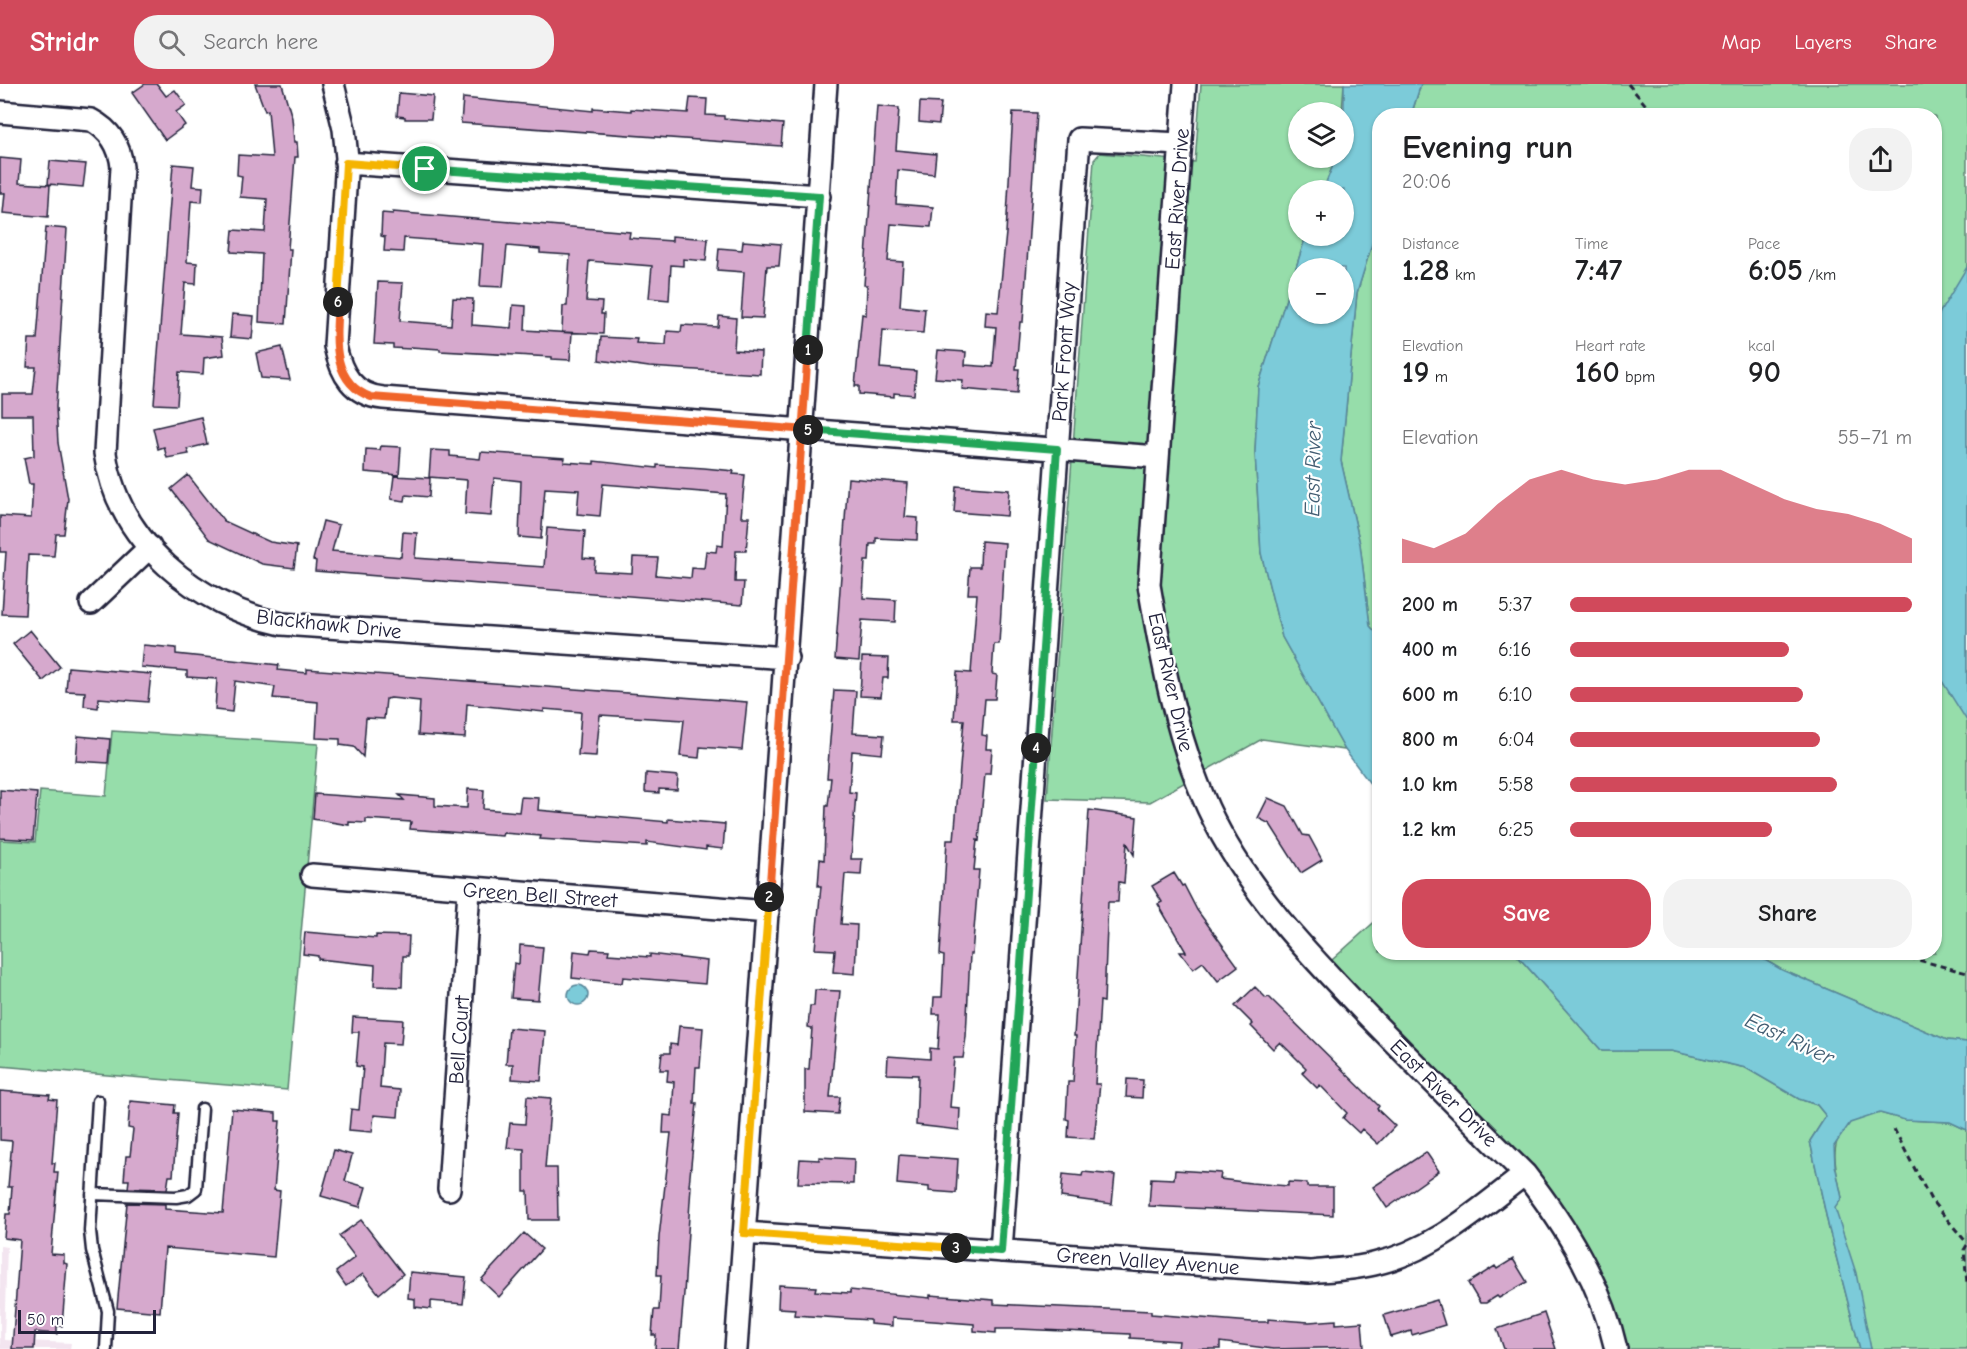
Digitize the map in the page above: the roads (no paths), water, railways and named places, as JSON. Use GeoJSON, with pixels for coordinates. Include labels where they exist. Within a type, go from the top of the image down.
{"type":"FeatureCollection","features":[{"type":"Feature","properties":{"kind":"street"},"geometry":{"type":"LineString","coordinates":[[333,84],[344,129],[346,163],[335,346],[344,374],[360,393],[383,398],[1158,457]]}},
{"type":"Feature","properties":{"kind":"street"},"geometry":{"type":"LineString","coordinates":[[736,1349],[787,658],[826,84]]}},
{"type":"Feature","properties":{"kind":"street","name":"East River Drive"},"geometry":{"type":"LineString","coordinates":[[1185,84],[1149,585],[1161,656],[1182,743],[1208,809],[1241,869],[1285,927],[1525,1174],[1547,1202],[1585,1263],[1611,1326],[1616,1349]]}},
{"type":"Feature","properties":{"kind":"street","name":"Blackhawk Drive"},"geometry":{"type":"LineString","coordinates":[[0,112],[92,120],[108,132],[121,155],[121,190],[105,453],[109,477],[120,505],[150,548],[180,578],[212,600],[249,617],[282,624],[787,658]]}},
{"type":"Feature","properties":{"kind":"street","name":"Park Front Way"},"geometry":{"type":"LineString","coordinates":[[1001,1251],[1079,139],[1181,144]]}},
{"type":"Feature","properties":{"kind":"street"},"geometry":{"type":"LineString","coordinates":[[346,163],[819,196]]}},
{"type":"Feature","properties":{"kind":"street"},"geometry":{"type":"LineString","coordinates":[[91,603],[150,548]]}},
{"type":"Feature","properties":{"kind":"street","name":"Green Bell Street"},"geometry":{"type":"LineString","coordinates":[[312,875],[469,890],[768,912]]}},
{"type":"Feature","properties":{"kind":"street","name":"Bell Court"},"geometry":{"type":"LineString","coordinates":[[449,1190],[469,890]]}},
{"type":"Feature","properties":{"kind":"street","name":"Green Valley Avenue"},"geometry":{"type":"LineString","coordinates":[[744,1233],[1309,1272],[1375,1264],[1432,1243],[1525,1174]]}},
{"type":"Feature","properties":{"kind":"lane"},"geometry":{"type":"LineString","coordinates":[[98,1101],[90,1231],[108,1311],[106,1349]]}},
{"type":"Feature","properties":{"kind":"lane"},"geometry":{"type":"LineString","coordinates":[[92,1194],[176,1197],[188,1195],[196,1189],[201,1109]]}},
{"type":"Feature","properties":{"kind":"water","name":"East River"},"geometry":{"type":"Polygon","coordinates":[[[1344,84],[1421,84],[1413,108],[1372,108],[1372,244],[1357,293],[1341,461],[1360,544],[1372,628],[1372,786],[1345,750],[1282,637],[1261,553],[1255,452],[1258,387],[1288,293],[1288,324],[1354,324],[1354,258],[1299,258],[1303,246],[1354,246],[1354,180],[1327,180],[1332,168],[1354,168],[1354,102],[1344,102],[1344,84]]]}},
{"type":"Feature","properties":{"kind":"water"},"geometry":{"type":"Polygon","coordinates":[[[1967,267],[1967,721],[1942,681],[1942,309],[1967,267]]]}},
{"type":"Feature","properties":{"kind":"water","name":"East River"},"geometry":{"type":"Polygon","coordinates":[[[1521,960],[1765,960],[1782,970],[1947,1040],[1967,1042],[1967,1130],[1950,1122],[1905,1120],[1880,1113],[1850,1123],[1834,1146],[1835,1165],[1842,1198],[1835,1208],[1856,1273],[1871,1349],[1860,1349],[1829,1229],[1810,1141],[1826,1116],[1817,1105],[1799,1099],[1746,1068],[1671,1051],[1602,1051],[1521,960]]]}},
{"type":"Feature","properties":{"kind":"water"},"geometry":{"type":"Polygon","coordinates":[[[574,985],[582,985],[588,991],[588,999],[582,1005],[574,1005],[568,999],[568,991],[574,985]]]}}]}
